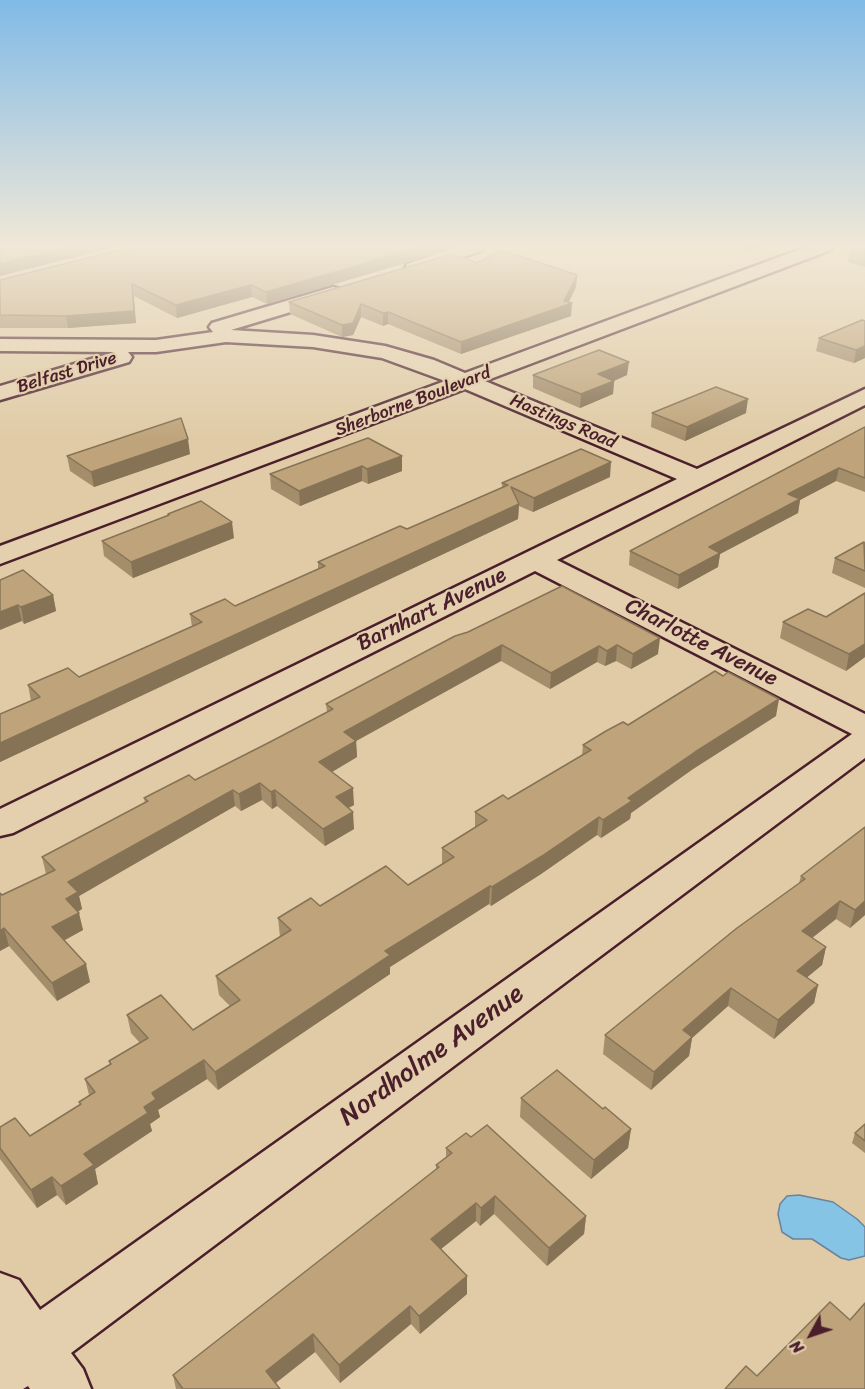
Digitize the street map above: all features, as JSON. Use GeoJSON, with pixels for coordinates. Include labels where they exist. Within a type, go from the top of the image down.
{"type":"FeatureCollection","features":[{"type":"Feature","properties":{"kind":"street","name":"Belfast Drive"},"geometry":{"type":"LineString","coordinates":[[0,393],[272,311]]}},
{"type":"Feature","properties":{"kind":"street","name":"Sherborne Boulevard"},"geometry":{"type":"LineString","coordinates":[[0,556],[649,311]]}},
{"type":"Feature","properties":{"kind":"street","name":"Hastings Road"},"geometry":{"type":"LineString","coordinates":[[0,345],[156,346],[226,336],[313,341],[385,352],[466,382],[697,478]]}},
{"type":"Feature","properties":{"kind":"street","name":"Barnhart Avenue"},"geometry":{"type":"LineString","coordinates":[[0,824],[865,396]]}},
{"type":"Feature","properties":{"kind":"street","name":"Charlotte Avenue"},"geometry":{"type":"LineString","coordinates":[[536,560],[865,727]]}},
{"type":"Feature","properties":{"kind":"street","name":"Nordholme Avenue"},"geometry":{"type":"LineString","coordinates":[[32,1370],[865,741]]}},
{"type":"Feature","properties":{"kind":"street"},"geometry":{"type":"LineString","coordinates":[[0,1298],[32,1370]]}},
{"type":"Feature","properties":{"kind":"water"},"geometry":{"type":"Polygon","coordinates":[[[799,1195],[833,1202],[857,1219],[865,1227],[865,1256],[849,1260],[841,1258],[812,1239],[793,1239],[782,1232],[778,1214],[780,1204],[787,1196],[799,1195]]]}},
{"type":"Feature","properties":{"kind":"building"},"geometry":{"type":"Polygon","coordinates":[[[0,311],[134,311],[66,316],[0,315],[0,311]]]}},
{"type":"Feature","properties":{"kind":"building"},"geometry":{"type":"Polygon","coordinates":[[[309,311],[358,311],[353,323],[342,325],[309,311]]]}},
{"type":"Feature","properties":{"kind":"building"},"geometry":{"type":"Polygon","coordinates":[[[378,311],[550,311],[461,342],[388,312],[378,311]]]}},
{"type":"Feature","properties":{"kind":"building"},"geometry":{"type":"Polygon","coordinates":[[[862,320],[865,321],[865,346],[856,350],[819,338],[862,320]]]}},
{"type":"Feature","properties":{"kind":"building"},"geometry":{"type":"Polygon","coordinates":[[[599,350],[629,362],[598,374],[614,381],[581,394],[533,375],[599,350]]]}},
{"type":"Feature","properties":{"kind":"building"},"geometry":{"type":"Polygon","coordinates":[[[716,387],[748,399],[687,427],[652,413],[716,387]]]}},
{"type":"Feature","properties":{"kind":"building"},"geometry":{"type":"Polygon","coordinates":[[[181,418],[188,439],[91,472],[67,456],[181,418]]]}},
{"type":"Feature","properties":{"kind":"building"},"geometry":{"type":"Polygon","coordinates":[[[865,427],[865,478],[839,468],[788,494],[800,499],[709,547],[720,553],[679,575],[630,551],[865,427]]]}},
{"type":"Feature","properties":{"kind":"building"},"geometry":{"type":"Polygon","coordinates":[[[368,438],[402,456],[367,469],[362,466],[299,491],[270,474],[368,438]]]}},
{"type":"Feature","properties":{"kind":"building"},"geometry":{"type":"Polygon","coordinates":[[[581,449],[611,462],[534,498],[511,487],[519,504],[0,743],[0,714],[40,697],[28,685],[68,668],[79,677],[202,622],[190,614],[225,599],[235,606],[325,566],[318,562],[400,526],[407,529],[508,485],[502,483],[581,449]]]}},
{"type":"Feature","properties":{"kind":"building"},"geometry":{"type":"Polygon","coordinates":[[[201,501],[232,522],[131,562],[102,541],[169,515],[201,501]]]}},
{"type":"Feature","properties":{"kind":"building"},"geometry":{"type":"Polygon","coordinates":[[[864,542],[865,571],[835,558],[864,542]]]}},
{"type":"Feature","properties":{"kind":"building"},"geometry":{"type":"Polygon","coordinates":[[[23,570],[53,595],[0,612],[0,580],[23,570]]]}},
{"type":"Feature","properties":{"kind":"building"},"geometry":{"type":"Polygon","coordinates":[[[562,586],[660,638],[633,654],[617,645],[607,651],[599,646],[551,673],[502,645],[344,732],[356,741],[319,762],[353,788],[336,797],[353,812],[323,829],[275,790],[271,792],[260,783],[239,794],[233,790],[68,882],[78,892],[66,899],[79,913],[52,927],[86,964],[52,983],[4,928],[0,931],[0,893],[2,895],[55,870],[42,857],[148,801],[144,798],[189,775],[195,780],[270,742],[333,709],[326,704],[455,636],[468,632],[562,586]]]}},
{"type":"Feature","properties":{"kind":"building"},"geometry":{"type":"Polygon","coordinates":[[[865,593],[865,644],[849,654],[783,622],[808,609],[826,617],[865,593]]]}},
{"type":"Feature","properties":{"kind":"building"},"geometry":{"type":"Polygon","coordinates":[[[715,671],[723,676],[728,672],[779,699],[628,798],[632,801],[603,820],[599,817],[542,856],[385,951],[390,955],[215,1072],[204,1060],[152,1093],[156,1099],[144,1107],[148,1113],[84,1154],[94,1165],[61,1186],[52,1177],[31,1190],[0,1148],[0,1127],[15,1118],[30,1136],[81,1104],[79,1102],[95,1092],[85,1079],[111,1064],[109,1061],[148,1038],[127,1015],[161,995],[193,1030],[240,1000],[216,976],[291,930],[278,918],[311,898],[320,906],[386,866],[408,885],[454,857],[442,848],[487,820],[475,812],[503,795],[508,799],[591,750],[583,745],[623,722],[628,725],[715,671]]]}},
{"type":"Feature","properties":{"kind":"building"},"geometry":{"type":"Polygon","coordinates":[[[865,827],[865,901],[855,910],[840,901],[802,931],[826,947],[797,971],[818,985],[778,1020],[731,988],[683,1030],[692,1037],[654,1072],[605,1035],[737,928],[805,879],[801,876],[865,827]]]}},
{"type":"Feature","properties":{"kind":"building"},"geometry":{"type":"Polygon","coordinates":[[[557,1070],[603,1109],[605,1107],[631,1129],[594,1160],[521,1098],[557,1070]]]}},
{"type":"Feature","properties":{"kind":"building"},"geometry":{"type":"Polygon","coordinates":[[[865,1124],[865,1141],[855,1133],[865,1124]]]}},
{"type":"Feature","properties":{"kind":"building"},"geometry":{"type":"Polygon","coordinates":[[[487,1125],[586,1216],[549,1248],[495,1196],[481,1208],[476,1203],[431,1239],[467,1276],[419,1316],[410,1306],[339,1365],[313,1334],[266,1371],[280,1389],[183,1389],[173,1375],[439,1167],[436,1165],[452,1153],[446,1148],[466,1133],[471,1137],[487,1125]]]}},
{"type":"Feature","properties":{"kind":"building"},"geometry":{"type":"Polygon","coordinates":[[[830,1302],[850,1320],[865,1303],[865,1389],[725,1389],[746,1366],[757,1376],[830,1302]]]}}]}
